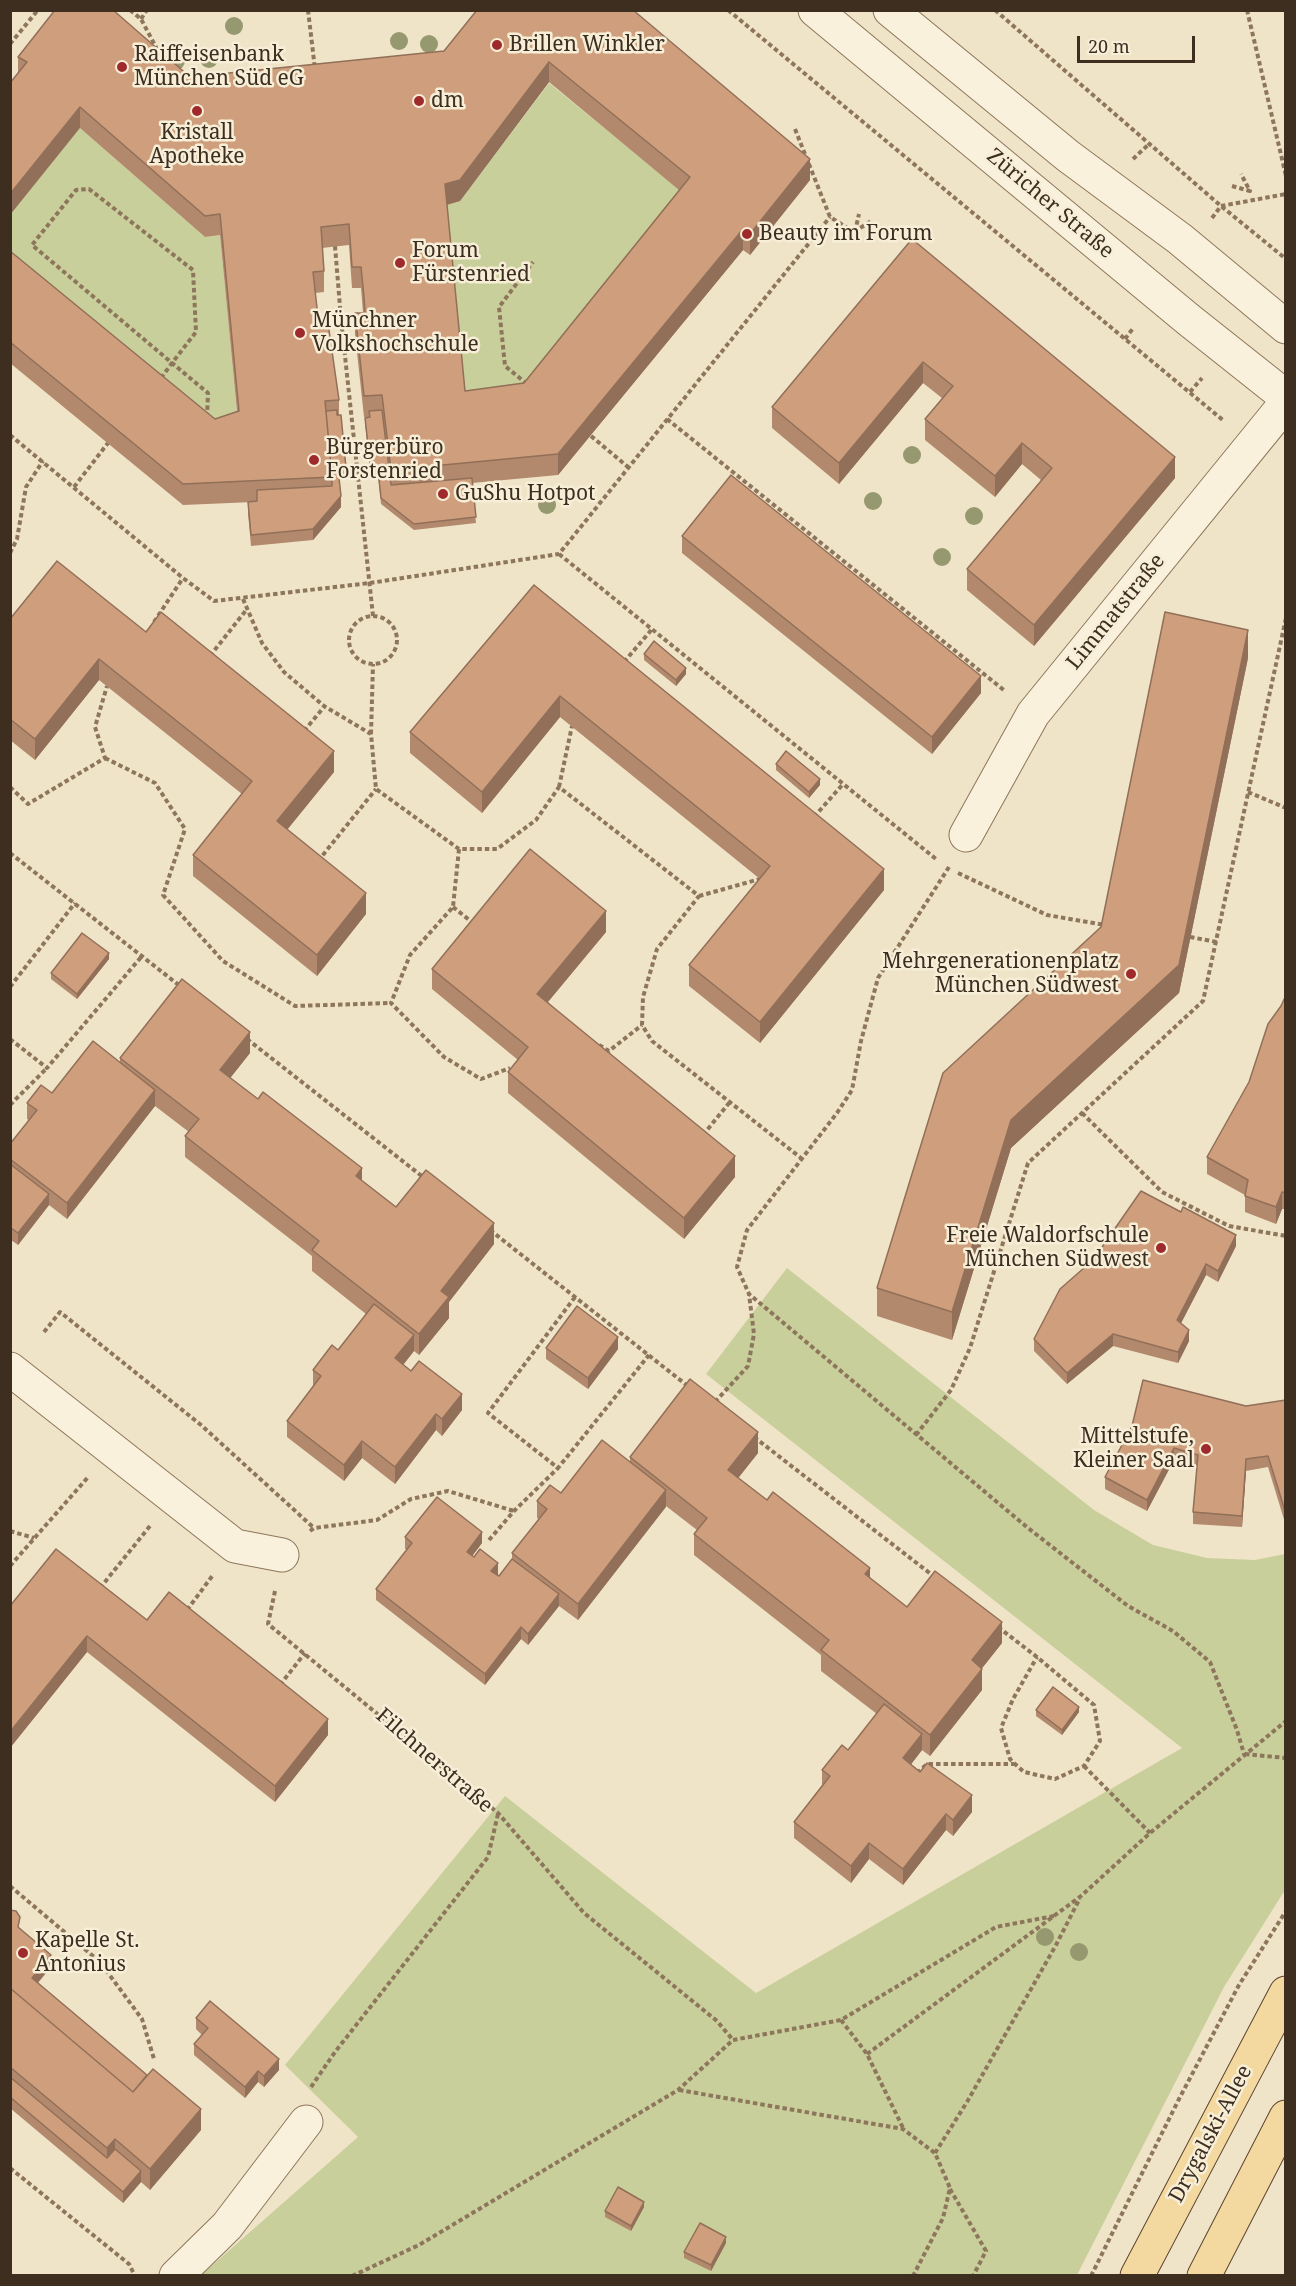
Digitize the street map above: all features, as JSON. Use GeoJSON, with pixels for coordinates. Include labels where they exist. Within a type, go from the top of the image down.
{"type":"FeatureCollection","features":[{"type":"Feature","properties":{"kind":"main road","name":"Drygalski-Allee"},"geometry":{"type":"LineString","coordinates":[[1137,2276],[1286,1993]]}},
{"type":"Feature","properties":{"kind":"main road"},"geometry":{"type":"LineString","coordinates":[[1204,2276],[1286,2117]]}},
{"type":"Feature","properties":{"kind":"street","name":"Züricher Straße"},"geometry":{"type":"LineString","coordinates":[[815,10],[1198,328],[1286,397]]}},
{"type":"Feature","properties":{"kind":"street"},"geometry":{"type":"LineString","coordinates":[[890,10],[1068,156],[1180,239],[1286,327]]}},
{"type":"Feature","properties":{"kind":"street","name":"Limmatstraße"},"geometry":{"type":"LineString","coordinates":[[966,835],[1033,714],[1286,403]]}},
{"type":"Feature","properties":{"kind":"street"},"geometry":{"type":"LineString","coordinates":[[10,1369],[235,1546],[282,1555]]}},
{"type":"Feature","properties":{"kind":"street"},"geometry":{"type":"LineString","coordinates":[[176,2276],[227,2226],[306,2122]]}},
{"type":"Feature","properties":{"kind":"path"},"geometry":{"type":"LineString","coordinates":[[10,44],[38,10]]}},
{"type":"Feature","properties":{"kind":"path"},"geometry":{"type":"LineString","coordinates":[[130,10],[141,18],[162,57]]}},
{"type":"Feature","properties":{"kind":"path"},"geometry":{"type":"LineString","coordinates":[[141,18],[147,10]]}},
{"type":"Feature","properties":{"kind":"path"},"geometry":{"type":"LineString","coordinates":[[308,10],[316,77]]}},
{"type":"Feature","properties":{"kind":"path"},"geometry":{"type":"LineString","coordinates":[[728,10],[1252,445]]}},
{"type":"Feature","properties":{"kind":"path"},"geometry":{"type":"LineString","coordinates":[[995,10],[1221,206],[1286,259]]}},
{"type":"Feature","properties":{"kind":"path"},"geometry":{"type":"LineString","coordinates":[[1247,10],[1286,176]]}},
{"type":"Feature","properties":{"kind":"path"},"geometry":{"type":"LineString","coordinates":[[795,129],[830,217],[854,232]]}},
{"type":"Feature","properties":{"kind":"path"},"geometry":{"type":"LineString","coordinates":[[1131,162],[1149,144]]}},
{"type":"Feature","properties":{"kind":"path"},"geometry":{"type":"LineString","coordinates":[[1241,174],[1250,191]]}},
{"type":"Feature","properties":{"kind":"path"},"geometry":{"type":"LineString","coordinates":[[1232,186],[1250,191],[1260,198]]}},
{"type":"Feature","properties":{"kind":"path"},"geometry":{"type":"LineString","coordinates":[[159,380],[172,363],[196,332],[193,270],[89,189],[76,190],[32,245],[172,363],[208,393],[207,427]]}},
{"type":"Feature","properties":{"kind":"path"},"geometry":{"type":"LineString","coordinates":[[1210,220],[1221,206],[1286,194]]}},
{"type":"Feature","properties":{"kind":"path"},"geometry":{"type":"LineString","coordinates":[[854,232],[860,214]]}},
{"type":"Feature","properties":{"kind":"path"},"geometry":{"type":"LineString","coordinates":[[10,435],[214,601],[370,583],[559,554],[830,217]]}},
{"type":"Feature","properties":{"kind":"path"},"geometry":{"type":"LineString","coordinates":[[854,232],[871,222]]}},
{"type":"Feature","properties":{"kind":"path"},"geometry":{"type":"LineString","coordinates":[[335,246],[373,616]]}},
{"type":"Feature","properties":{"kind":"path"},"geometry":{"type":"LineString","coordinates":[[533,262],[499,307],[504,366],[535,390]]}},
{"type":"Feature","properties":{"kind":"path"},"geometry":{"type":"LineString","coordinates":[[1125,339],[1134,327]]}},
{"type":"Feature","properties":{"kind":"path"},"geometry":{"type":"LineString","coordinates":[[667,419],[1033,714]]}},
{"type":"Feature","properties":{"kind":"path"},"geometry":{"type":"LineString","coordinates":[[591,436],[628,467]]}},
{"type":"Feature","properties":{"kind":"path"},"geometry":{"type":"LineString","coordinates":[[74,487],[108,443]]}},
{"type":"Feature","properties":{"kind":"path"},"geometry":{"type":"LineString","coordinates":[[10,552],[17,539],[26,487],[43,461]]}},
{"type":"Feature","properties":{"kind":"path"},"geometry":{"type":"LineString","coordinates":[[559,554],[948,868],[1047,915],[1106,925]]}},
{"type":"Feature","properties":{"kind":"path"},"geometry":{"type":"LineString","coordinates":[[151,627],[183,578]]}},
{"type":"Feature","properties":{"kind":"path"},"geometry":{"type":"LineString","coordinates":[[243,599],[262,643],[284,672],[324,706],[371,734]]}},
{"type":"Feature","properties":{"kind":"path"},"geometry":{"type":"LineString","coordinates":[[208,658],[247,609]]}},
{"type":"Feature","properties":{"kind":"path"},"geometry":{"type":"LineString","coordinates":[[373,616],[382,618],[394,628],[397,645],[388,659],[373,664],[357,659],[349,645],[349,636],[358,621],[373,616]]}},
{"type":"Feature","properties":{"kind":"path"},"geometry":{"type":"LineString","coordinates":[[916,1434],[951,1390],[970,1348],[1028,1163],[1203,1001],[1286,618]]}},
{"type":"Feature","properties":{"kind":"path"},"geometry":{"type":"LineString","coordinates":[[623,663],[653,628]]}},
{"type":"Feature","properties":{"kind":"path"},"geometry":{"type":"LineString","coordinates":[[311,870],[376,789],[371,734],[373,664]]}},
{"type":"Feature","properties":{"kind":"path"},"geometry":{"type":"LineString","coordinates":[[107,686],[95,727],[105,758],[155,783],[185,829],[163,895],[223,961],[295,1006],[391,1003],[444,1057],[481,1079],[510,1068]]}},
{"type":"Feature","properties":{"kind":"path"},"geometry":{"type":"LineString","coordinates":[[303,732],[324,706]]}},
{"type":"Feature","properties":{"kind":"path"},"geometry":{"type":"LineString","coordinates":[[376,789],[459,849],[497,849],[536,820],[559,787],[572,726]]}},
{"type":"Feature","properties":{"kind":"path"},"geometry":{"type":"LineString","coordinates":[[10,787],[28,804],[105,758]]}},
{"type":"Feature","properties":{"kind":"path"},"geometry":{"type":"LineString","coordinates":[[813,817],[843,784]]}},
{"type":"Feature","properties":{"kind":"path"},"geometry":{"type":"LineString","coordinates":[[559,787],[699,896]]}},
{"type":"Feature","properties":{"kind":"path"},"geometry":{"type":"LineString","coordinates":[[1248,792],[1286,808]]}},
{"type":"Feature","properties":{"kind":"path"},"geometry":{"type":"LineString","coordinates":[[713,1405],[748,1366],[754,1334],[749,1294],[737,1267],[747,1230],[852,1090],[861,1041],[878,978],[948,868],[966,835]]}},
{"type":"Feature","properties":{"kind":"path"},"geometry":{"type":"LineString","coordinates":[[391,1003],[410,954],[453,907],[459,849]]}},
{"type":"Feature","properties":{"kind":"path"},"geometry":{"type":"LineString","coordinates":[[10,853],[189,993]]}},
{"type":"Feature","properties":{"kind":"path"},"geometry":{"type":"LineString","coordinates":[[760,879],[699,896],[657,949],[643,997],[642,1025],[652,1041],[801,1158]]}},
{"type":"Feature","properties":{"kind":"path"},"geometry":{"type":"LineString","coordinates":[[10,987],[75,903]]}},
{"type":"Feature","properties":{"kind":"path"},"geometry":{"type":"LineString","coordinates":[[453,907],[481,930]]}},
{"type":"Feature","properties":{"kind":"path"},"geometry":{"type":"LineString","coordinates":[[1190,937],[1217,942]]}},
{"type":"Feature","properties":{"kind":"path"},"geometry":{"type":"LineString","coordinates":[[10,1105],[48,1068],[142,956]]}},
{"type":"Feature","properties":{"kind":"path"},"geometry":{"type":"LineString","coordinates":[[598,1045],[609,1051],[642,1025]]}},
{"type":"Feature","properties":{"kind":"path"},"geometry":{"type":"LineString","coordinates":[[246,1037],[424,1178]]}},
{"type":"Feature","properties":{"kind":"path"},"geometry":{"type":"LineString","coordinates":[[10,1039],[48,1068]]}},
{"type":"Feature","properties":{"kind":"path"},"geometry":{"type":"LineString","coordinates":[[702,1136],[729,1103]]}},
{"type":"Feature","properties":{"kind":"path"},"geometry":{"type":"LineString","coordinates":[[1082,1113],[1162,1192],[1229,1227],[1286,1236]]}},
{"type":"Feature","properties":{"kind":"path"},"geometry":{"type":"LineString","coordinates":[[481,1222],[694,1390]]}},
{"type":"Feature","properties":{"kind":"path"},"geometry":{"type":"LineString","coordinates":[[749,1294],[1037,1535],[1128,1606],[1173,1631],[1210,1662],[1244,1754]]}},
{"type":"Feature","properties":{"kind":"path"},"geometry":{"type":"LineString","coordinates":[[558,1468],[488,1413],[575,1297]]}},
{"type":"Feature","properties":{"kind":"path"},"geometry":{"type":"LineString","coordinates":[[44,1332],[60,1312],[201,1425],[314,1528]]}},
{"type":"Feature","properties":{"kind":"path"},"geometry":{"type":"LineString","coordinates":[[489,1540],[514,1511],[558,1468],[649,1354]]}},
{"type":"Feature","properties":{"kind":"path"},"geometry":{"type":"LineString","coordinates":[[750,1434],[945,1585]]}},
{"type":"Feature","properties":{"kind":"path"},"geometry":{"type":"LineString","coordinates":[[10,1566],[111,1449]]}},
{"type":"Feature","properties":{"kind":"path"},"geometry":{"type":"LineString","coordinates":[[282,1555],[314,1528],[377,1520],[411,1498],[448,1491],[514,1511]]}},
{"type":"Feature","properties":{"kind":"path"},"geometry":{"type":"LineString","coordinates":[[94,1595],[173,1497]]}},
{"type":"Feature","properties":{"kind":"path"},"geometry":{"type":"LineString","coordinates":[[10,1531],[34,1538]]}},
{"type":"Feature","properties":{"kind":"path"},"geometry":{"type":"LineString","coordinates":[[181,1618],[235,1546]]}},
{"type":"Feature","properties":{"kind":"path","name":"Filchnerstraße"},"geometry":{"type":"LineString","coordinates":[[282,1555],[268,1624],[498,1813],[488,1857],[335,2052],[307,2093],[306,2122]]}},
{"type":"Feature","properties":{"kind":"path"},"geometry":{"type":"LineString","coordinates":[[991,1621],[1037,1657],[1094,1705],[1100,1741],[1084,1766],[1055,1779],[1024,1772],[1015,1764],[1010,1759],[1001,1728],[1013,1700],[1037,1657]]}},
{"type":"Feature","properties":{"kind":"path"},"geometry":{"type":"LineString","coordinates":[[274,1692],[305,1653]]}},
{"type":"Feature","properties":{"kind":"path"},"geometry":{"type":"LineString","coordinates":[[867,2055],[1081,1896],[1150,1833],[1286,1721]]}},
{"type":"Feature","properties":{"kind":"path"},"geometry":{"type":"LineString","coordinates":[[1244,1754],[1286,1758]]}},
{"type":"Feature","properties":{"kind":"path"},"geometry":{"type":"LineString","coordinates":[[910,1780],[927,1764],[1015,1764]]}},
{"type":"Feature","properties":{"kind":"path"},"geometry":{"type":"LineString","coordinates":[[1084,1766],[1150,1833]]}},
{"type":"Feature","properties":{"kind":"path"},"geometry":{"type":"LineString","coordinates":[[498,1813],[584,1913],[717,2021],[733,2040]]}},
{"type":"Feature","properties":{"kind":"path"},"geometry":{"type":"LineString","coordinates":[[10,1886],[100,1962],[142,2019],[154,2059]]}},
{"type":"Feature","properties":{"kind":"path"},"geometry":{"type":"LineString","coordinates":[[935,2153],[1023,2004],[1081,1896]]}},
{"type":"Feature","properties":{"kind":"path"},"geometry":{"type":"LineString","coordinates":[[1091,2276],[1228,2006],[1286,1911]]}},
{"type":"Feature","properties":{"kind":"path"},"geometry":{"type":"LineString","coordinates":[[352,2276],[419,2245],[678,2090],[733,2040],[841,2020],[996,1927],[1054,1916]]}},
{"type":"Feature","properties":{"kind":"path"},"geometry":{"type":"LineString","coordinates":[[841,2020],[867,2055],[903,2129]]}},
{"type":"Feature","properties":{"kind":"path"},"geometry":{"type":"LineString","coordinates":[[678,2090],[903,2129],[935,2153],[950,2188],[986,2251],[973,2276]]}},
{"type":"Feature","properties":{"kind":"path"},"geometry":{"type":"LineString","coordinates":[[10,2168],[129,2265],[135,2276]]}},
{"type":"Feature","properties":{"kind":"path"},"geometry":{"type":"LineString","coordinates":[[913,2276],[943,2218],[950,2188]]}},
{"type":"Feature","properties":{"kind":"green space"},"geometry":{"type":"Polygon","coordinates":[[[549,83],[690,198],[524,404],[465,412],[445,205],[460,201],[549,83]]]}},
{"type":"Feature","properties":{"kind":"green space"},"geometry":{"type":"Polygon","coordinates":[[[80,128],[205,237],[220,235],[239,432],[215,440],[11,271],[10,214],[80,128]]]}},
{"type":"Feature","properties":{"kind":"green space"},"geometry":{"type":"Polygon","coordinates":[[[787,1268],[1094,1510],[1153,1545],[1207,1558],[1255,1560],[1285,1554],[1285,1890],[1224,1987],[1077,2275],[200,2276],[358,2137],[285,2065],[505,1796],[756,1993],[1182,1748],[706,1374],[787,1268]]]}},
{"type":"Feature","properties":{"kind":"building","name":"Forum Fürstenried"},"geometry":{"type":"Polygon","coordinates":[[[55,10],[113,10],[190,77],[444,51],[477,10],[633,10],[810,159],[750,234],[743,229],[558,454],[391,470],[382,395],[364,396],[355,313],[365,313],[364,297],[361,267],[352,267],[349,224],[321,227],[324,271],[313,272],[318,317],[327,316],[339,400],[325,401],[332,477],[183,484],[10,342],[10,251],[215,419],[239,411],[220,214],[205,216],[80,107],[10,194],[10,83],[27,62],[18,57],[55,10]],[[549,62],[460,180],[445,184],[465,391],[524,383],[690,177],[549,62]]]}},
{"type":"Feature","properties":{"kind":"building"},"geometry":{"type":"Polygon","coordinates":[[[912,239],[1175,457],[1034,625],[967,569],[1052,468],[1022,443],[995,476],[925,419],[953,386],[923,362],[839,463],[772,407],[912,239]]]}},
{"type":"Feature","properties":{"kind":"building"},"geometry":{"type":"Polygon","coordinates":[[[337,410],[337,415],[341,415],[346,468],[338,469],[341,496],[313,529],[251,535],[248,502],[257,501],[257,490],[332,486],[326,411],[337,410]]]}},
{"type":"Feature","properties":{"kind":"building"},"geometry":{"type":"Polygon","coordinates":[[[382,410],[391,485],[472,478],[476,517],[414,524],[381,498],[378,470],[371,471],[365,418],[370,417],[369,411],[382,410]]]}},
{"type":"Feature","properties":{"kind":"building"},"geometry":{"type":"Polygon","coordinates":[[[731,475],[981,676],[932,737],[682,536],[731,475]]]}},
{"type":"Feature","properties":{"kind":"building"},"geometry":{"type":"Polygon","coordinates":[[[57,561],[146,632],[161,612],[334,751],[277,821],[366,893],[317,955],[193,855],[252,781],[99,659],[35,739],[10,719],[10,619],[57,561]]]}},
{"type":"Feature","properties":{"kind":"building"},"geometry":{"type":"Polygon","coordinates":[[[534,585],[884,869],[760,1022],[689,965],[770,866],[560,696],[482,792],[410,732],[534,585]]]}},
{"type":"Feature","properties":{"kind":"building","name":"Mehrgenerationenplatz München Südwest"},"geometry":{"type":"Polygon","coordinates":[[[1165,612],[1248,630],[1179,965],[1011,1120],[952,1312],[877,1288],[943,1073],[1101,927],[1165,612]]]}},
{"type":"Feature","properties":{"kind":"building"},"geometry":{"type":"Polygon","coordinates":[[[654,641],[686,668],[676,680],[644,654],[654,641]]]}},
{"type":"Feature","properties":{"kind":"building"},"geometry":{"type":"Polygon","coordinates":[[[786,751],[820,779],[809,792],[776,764],[786,751]]]}},
{"type":"Feature","properties":{"kind":"building"},"geometry":{"type":"Polygon","coordinates":[[[530,849],[606,911],[537,994],[735,1156],[684,1218],[508,1072],[528,1047],[432,969],[530,849]]]}},
{"type":"Feature","properties":{"kind":"building"},"geometry":{"type":"Polygon","coordinates":[[[82,933],[109,953],[77,994],[51,973],[82,933]]]}},
{"type":"Feature","properties":{"kind":"building"},"geometry":{"type":"Polygon","coordinates":[[[182,979],[250,1032],[220,1070],[258,1099],[263,1092],[362,1168],[356,1176],[396,1207],[426,1170],[494,1223],[441,1291],[449,1297],[419,1334],[312,1250],[319,1241],[185,1136],[199,1119],[120,1058],[182,979]]]}},
{"type":"Feature","properties":{"kind":"building"},"geometry":{"type":"Polygon","coordinates":[[[1286,995],[1286,1193],[1282,1192],[1276,1207],[1245,1196],[1248,1180],[1207,1157],[1249,1082],[1268,1024],[1286,995]]]}},
{"type":"Feature","properties":{"kind":"building"},"geometry":{"type":"Polygon","coordinates":[[[93,1041],[155,1090],[67,1203],[10,1159],[10,1144],[37,1110],[27,1103],[41,1085],[52,1093],[93,1041]]]}},
{"type":"Feature","properties":{"kind":"building"},"geometry":{"type":"Polygon","coordinates":[[[10,1164],[49,1194],[18,1233],[10,1229],[10,1164]]]}},
{"type":"Feature","properties":{"kind":"building"},"geometry":{"type":"Polygon","coordinates":[[[1141,1191],[1181,1212],[1183,1207],[1236,1235],[1218,1271],[1206,1264],[1177,1320],[1189,1330],[1178,1352],[1113,1334],[1067,1373],[1034,1339],[1060,1289],[1093,1260],[1141,1191]]]}},
{"type":"Feature","properties":{"kind":"building"},"geometry":{"type":"Polygon","coordinates":[[[374,1304],[414,1335],[395,1358],[411,1371],[419,1361],[462,1394],[442,1419],[436,1414],[395,1467],[362,1441],[344,1465],[287,1421],[321,1376],[313,1370],[332,1345],[338,1350],[374,1304]]]}},
{"type":"Feature","properties":{"kind":"building"},"geometry":{"type":"Polygon","coordinates":[[[577,1306],[618,1337],[588,1378],[546,1348],[577,1306]]]}},
{"type":"Feature","properties":{"kind":"building"},"geometry":{"type":"Polygon","coordinates":[[[690,1379],[758,1432],[728,1470],[767,1500],[773,1492],[870,1568],[865,1574],[907,1607],[935,1571],[1002,1622],[972,1660],[982,1669],[930,1735],[821,1650],[829,1640],[694,1534],[707,1518],[630,1457],[690,1379]]]}},
{"type":"Feature","properties":{"kind":"building","name":"Mittelstufe, Kleiner Saal"},"geometry":{"type":"Polygon","coordinates":[[[1143,1380],[1246,1406],[1286,1400],[1286,1514],[1268,1456],[1246,1459],[1242,1516],[1193,1512],[1198,1455],[1174,1448],[1147,1500],[1105,1477],[1132,1426],[1143,1380]]]}},
{"type":"Feature","properties":{"kind":"building"},"geometry":{"type":"Polygon","coordinates":[[[602,1440],[666,1490],[578,1604],[512,1553],[547,1509],[537,1501],[550,1485],[561,1493],[602,1440]]]}},
{"type":"Feature","properties":{"kind":"building"},"geometry":{"type":"Polygon","coordinates":[[[437,1497],[482,1532],[467,1552],[474,1557],[480,1549],[498,1563],[491,1571],[499,1576],[512,1559],[559,1594],[528,1634],[521,1627],[485,1674],[376,1589],[412,1543],[405,1537],[437,1497]]]}},
{"type":"Feature","properties":{"kind":"building"},"geometry":{"type":"Polygon","coordinates":[[[56,1549],[147,1620],[169,1592],[328,1719],[275,1786],[87,1636],[10,1732],[10,1606],[56,1549]]]}},
{"type":"Feature","properties":{"kind":"building"},"geometry":{"type":"Polygon","coordinates":[[[1053,1687],[1079,1707],[1062,1730],[1036,1710],[1053,1687]]]}},
{"type":"Feature","properties":{"kind":"building"},"geometry":{"type":"Polygon","coordinates":[[[884,1704],[922,1734],[903,1758],[920,1772],[927,1763],[972,1795],[953,1820],[946,1814],[903,1869],[869,1843],[851,1866],[794,1822],[830,1776],[822,1770],[842,1745],[848,1750],[884,1704]]]}},
{"type":"Feature","properties":{"kind":"building"},"geometry":{"type":"Polygon","coordinates":[[[10,1910],[16,1911],[20,1917],[18,1927],[51,1955],[32,1978],[147,2075],[133,2092],[10,1988],[10,1910]]]}},
{"type":"Feature","properties":{"kind":"building"},"geometry":{"type":"Polygon","coordinates":[[[10,1988],[133,2092],[153,2069],[201,2109],[150,2169],[115,2139],[107,2148],[10,2067],[10,1988]]]}},
{"type":"Feature","properties":{"kind":"building"},"geometry":{"type":"Polygon","coordinates":[[[210,2001],[279,2059],[264,2076],[258,2071],[245,2087],[194,2044],[208,2028],[196,2018],[210,2001]]]}},
{"type":"Feature","properties":{"kind":"building"},"geometry":{"type":"Polygon","coordinates":[[[10,2077],[107,2158],[115,2149],[141,2171],[123,2192],[10,2097],[10,2077]]]}},
{"type":"Feature","properties":{"kind":"building"},"geometry":{"type":"Polygon","coordinates":[[[618,2187],[644,2202],[631,2226],[605,2211],[618,2187]]]}},
{"type":"Feature","properties":{"kind":"building"},"geometry":{"type":"Polygon","coordinates":[[[700,2223],[726,2237],[711,2265],[684,2252],[700,2223]]]}},
{"type":"Feature","properties":{"kind":"place","name":"Brillen Winkler"},"geometry":{"type":"Point","coordinates":[497,45]}},
{"type":"Feature","properties":{"kind":"place","name":"Raiffeisenbank München Süd eG"},"geometry":{"type":"Point","coordinates":[122,67]}},
{"type":"Feature","properties":{"kind":"place","name":"dm"},"geometry":{"type":"Point","coordinates":[419,101]}},
{"type":"Feature","properties":{"kind":"place","name":"Kristall Apotheke"},"geometry":{"type":"Point","coordinates":[197,111]}},
{"type":"Feature","properties":{"kind":"place","name":"Beauty im Forum"},"geometry":{"type":"Point","coordinates":[747,234]}},
{"type":"Feature","properties":{"kind":"place","name":"Forum Fürstenried"},"geometry":{"type":"Point","coordinates":[400,263]}},
{"type":"Feature","properties":{"kind":"place","name":"Münchner Volkshochschule"},"geometry":{"type":"Point","coordinates":[300,333]}},
{"type":"Feature","properties":{"kind":"place","name":"Bürgerbüro Forstenried"},"geometry":{"type":"Point","coordinates":[314,460]}},
{"type":"Feature","properties":{"kind":"place","name":"GuShu Hotpot"},"geometry":{"type":"Point","coordinates":[443,494]}},
{"type":"Feature","properties":{"kind":"place","name":"Mehrgenerationenplatz München Südwest"},"geometry":{"type":"Point","coordinates":[1131,974]}},
{"type":"Feature","properties":{"kind":"place","name":"Freie Waldorfschule München Südwest"},"geometry":{"type":"Point","coordinates":[1161,1248]}},
{"type":"Feature","properties":{"kind":"place","name":"Mittelstufe, Kleiner Saal"},"geometry":{"type":"Point","coordinates":[1206,1449]}},
{"type":"Feature","properties":{"kind":"place","name":"Kapelle St. Antonius"},"geometry":{"type":"Point","coordinates":[23,1953]}}]}
